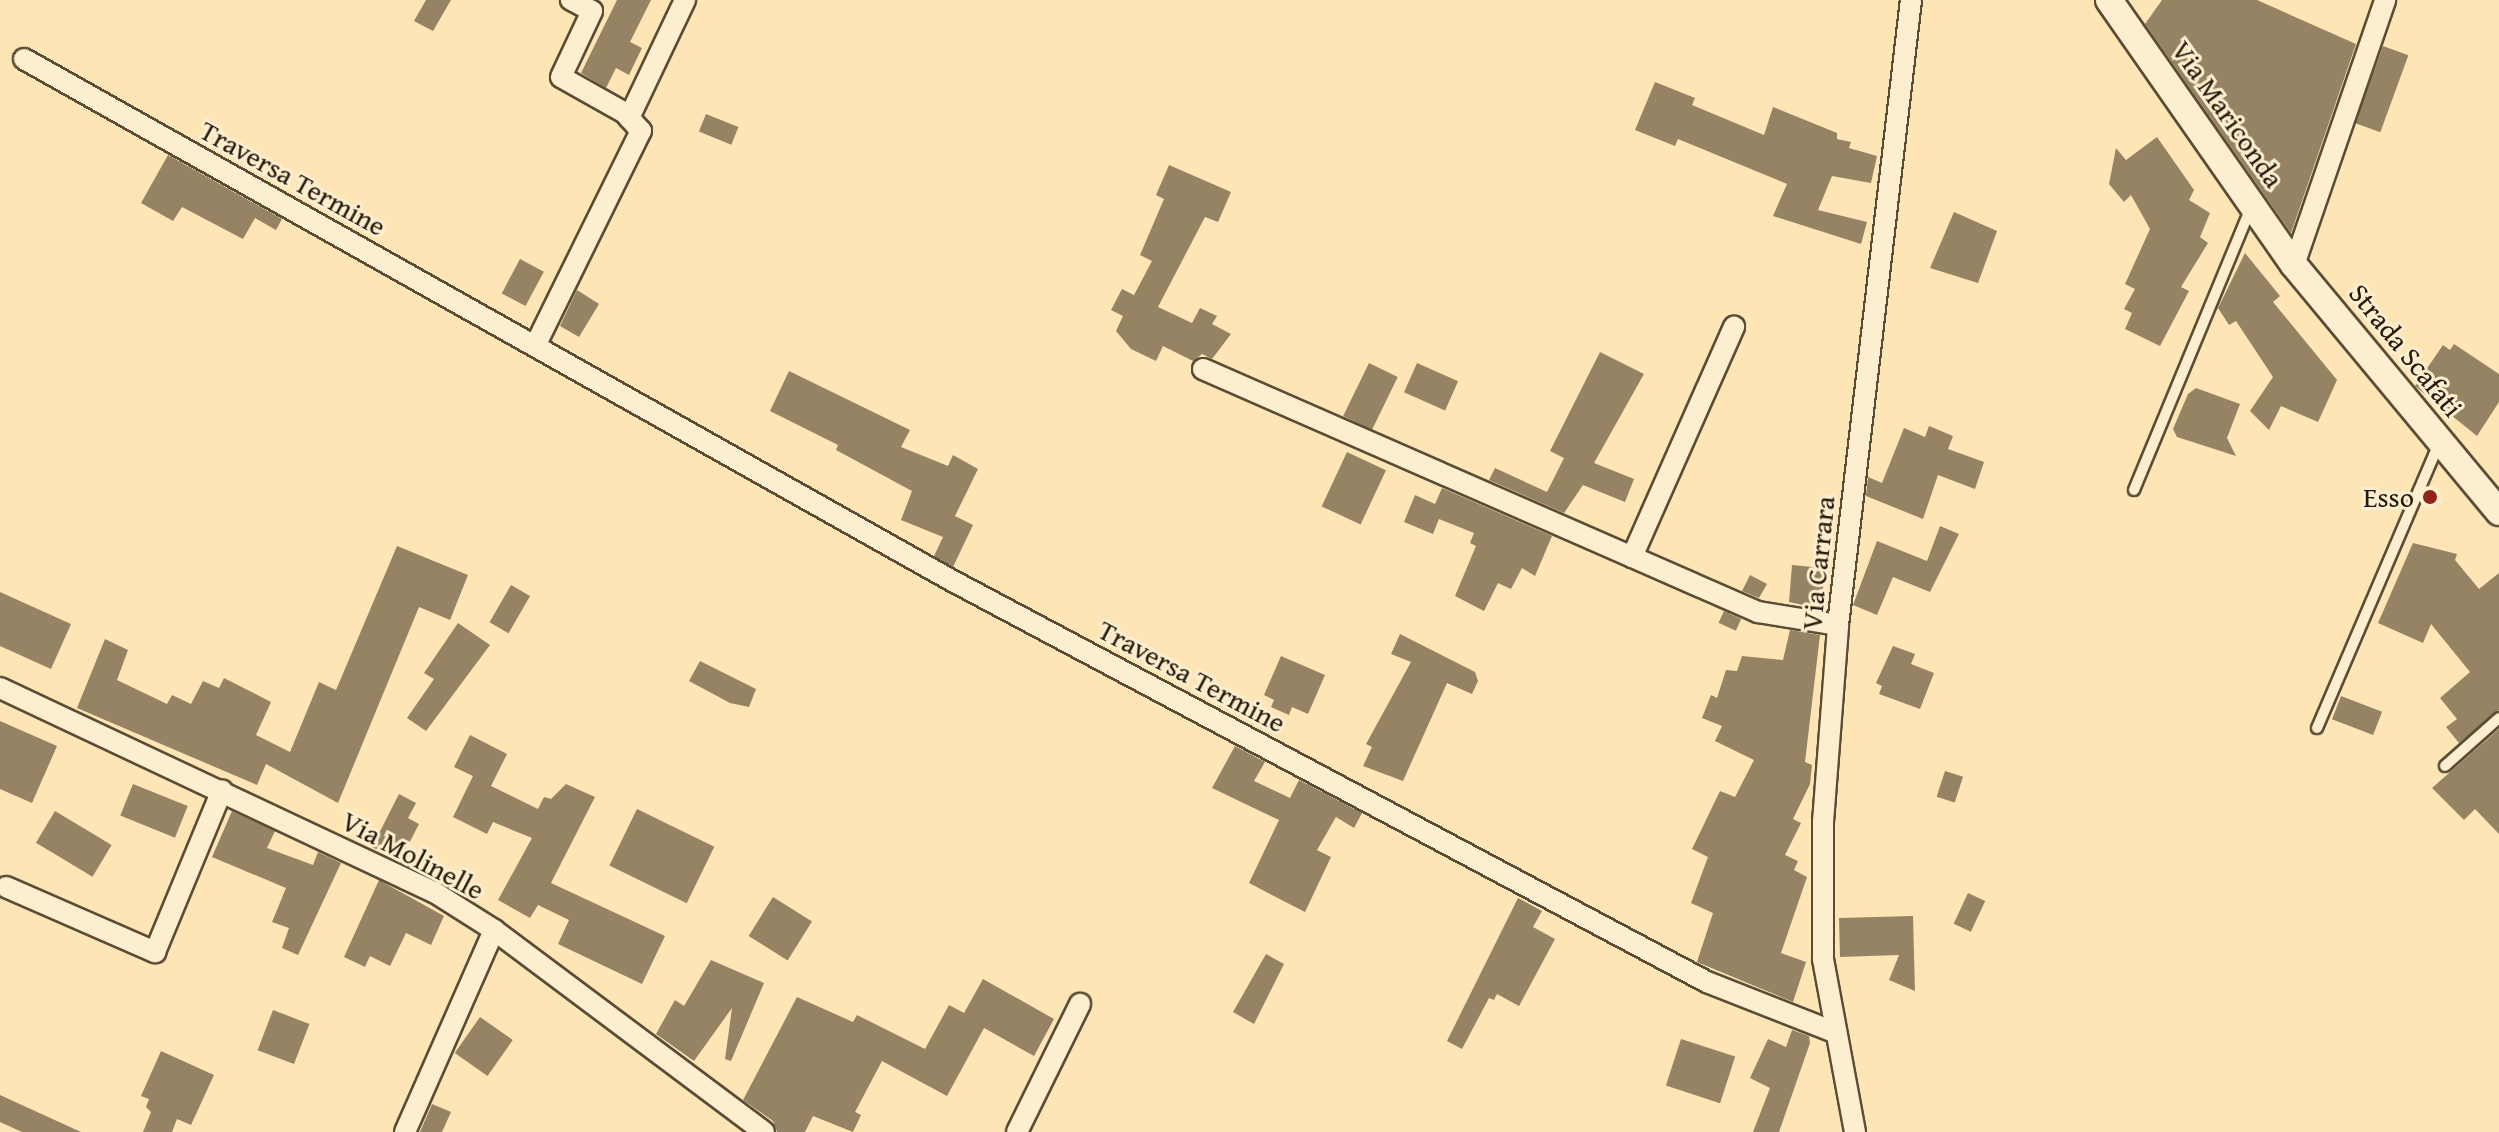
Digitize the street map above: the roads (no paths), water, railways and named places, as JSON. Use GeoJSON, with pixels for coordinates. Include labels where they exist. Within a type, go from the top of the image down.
{"type":"FeatureCollection","features":[{"type":"Feature","properties":{"kind":"street"},"geometry":{"type":"LineString","coordinates":[[535,346],[641,131],[629,118],[561,77],[592,11],[571,0]]}},
{"type":"Feature","properties":{"kind":"street"},"geometry":{"type":"LineString","coordinates":[[629,118],[685,0]]}},
{"type":"Feature","properties":{"kind":"street","name":"Via Carrara"},"geometry":{"type":"LineString","coordinates":[[1855,1132],[1834,1032],[1823,959],[1823,837],[1838,625],[1911,0]]}},
{"type":"Feature","properties":{"kind":"street","name":"Via Mariconda"},"geometry":{"type":"LineString","coordinates":[[2109,0],[2294,265]]}},
{"type":"Feature","properties":{"kind":"street"},"geometry":{"type":"LineString","coordinates":[[2294,265],[2385,0]]}},
{"type":"Feature","properties":{"kind":"street","name":"Traversa Termine"},"geometry":{"type":"LineString","coordinates":[[24,59],[949,579],[1707,982],[1834,1032]]}},
{"type":"Feature","properties":{"kind":"street","name":"Strada Scafati"},"geometry":{"type":"LineString","coordinates":[[2294,265],[2499,512]]}},
{"type":"Feature","properties":{"kind":"street"},"geometry":{"type":"LineString","coordinates":[[1632,557],[1734,327]]}},
{"type":"Feature","properties":{"kind":"street"},"geometry":{"type":"LineString","coordinates":[[1203,369],[1758,612],[1838,625]]}},
{"type":"Feature","properties":{"kind":"street","name":"Via Molinelle"},"geometry":{"type":"LineString","coordinates":[[0,688],[434,892],[494,930],[764,1132]]}},
{"type":"Feature","properties":{"kind":"street"},"geometry":{"type":"LineString","coordinates":[[6,887],[155,952],[222,790]]}},
{"type":"Feature","properties":{"kind":"street"},"geometry":{"type":"LineString","coordinates":[[405,1132],[494,930]]}},
{"type":"Feature","properties":{"kind":"street"},"geometry":{"type":"LineString","coordinates":[[1017,1132],[1080,1004]]}},
{"type":"Feature","properties":{"kind":"lane"},"geometry":{"type":"LineString","coordinates":[[2134,490],[2252,205]]}},
{"type":"Feature","properties":{"kind":"lane"},"geometry":{"type":"LineString","coordinates":[[2317,728],[2439,442]]}},
{"type":"Feature","properties":{"kind":"lane"},"geometry":{"type":"LineString","coordinates":[[2445,766],[2499,718]]}},
{"type":"Feature","properties":{"kind":"place","name":"Esso"},"geometry":{"type":"Point","coordinates":[2430,497]}}]}
